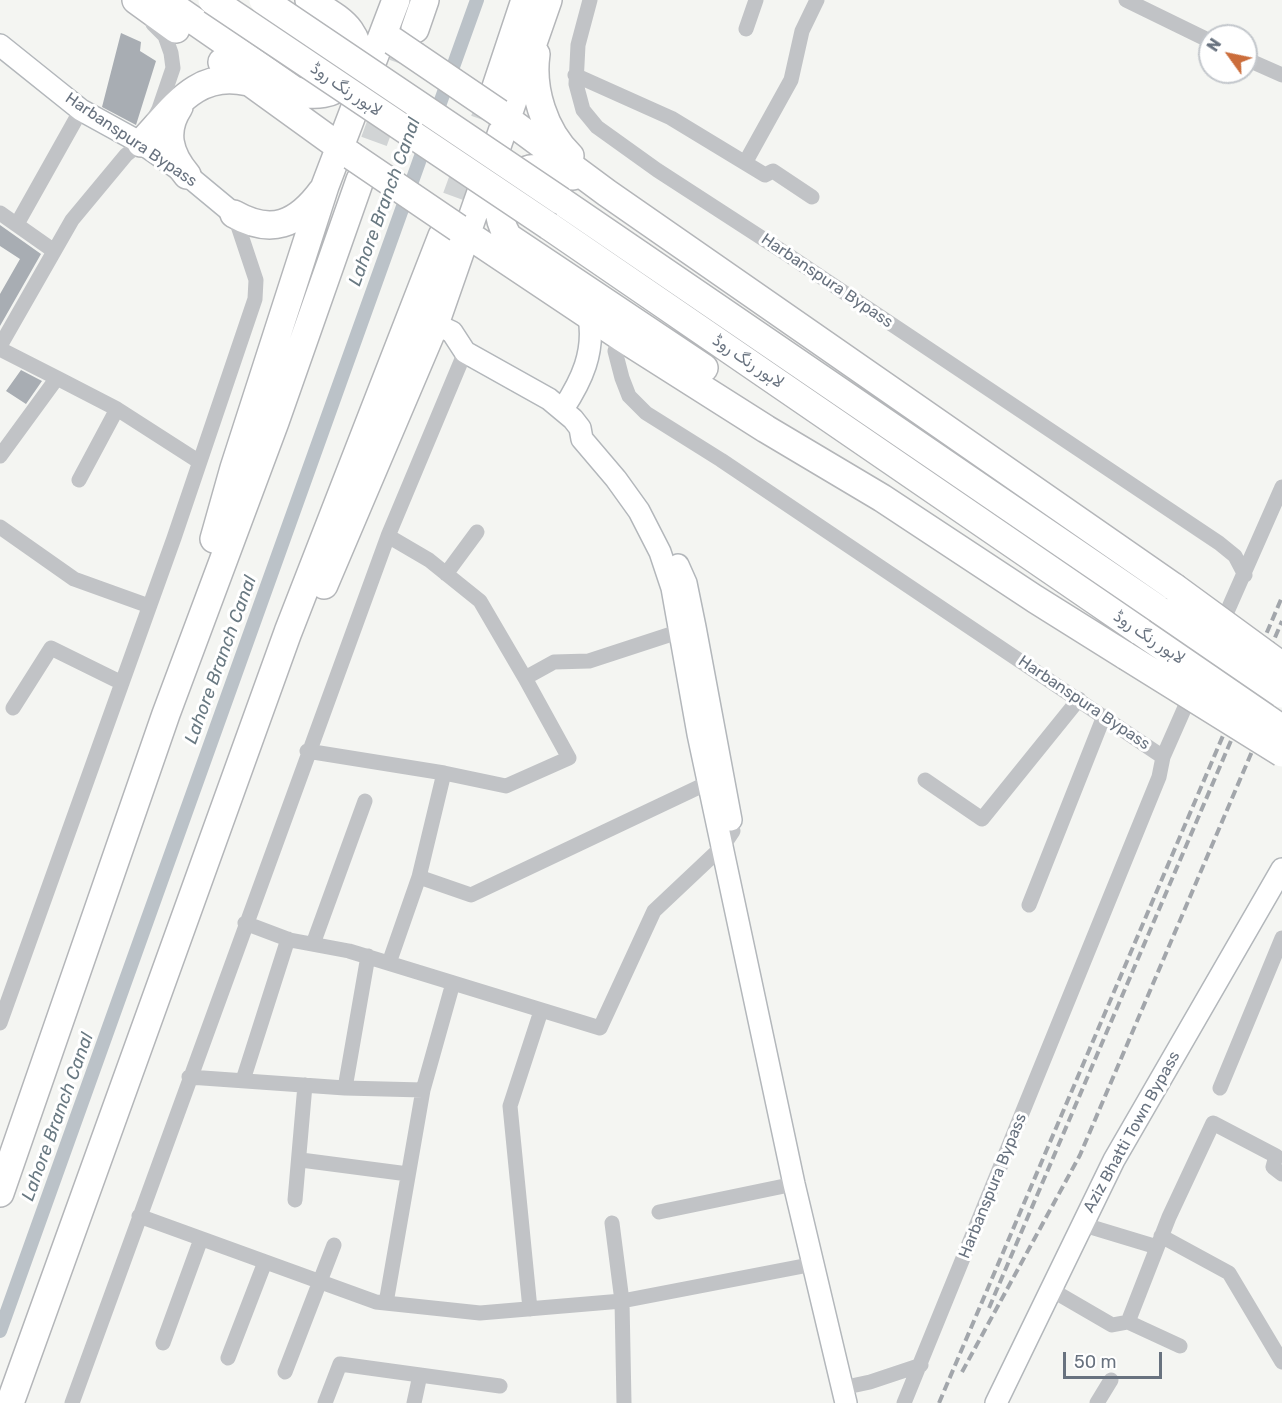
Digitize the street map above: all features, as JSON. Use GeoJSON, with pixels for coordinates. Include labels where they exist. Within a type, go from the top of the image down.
{"type":"FeatureCollection","features":[{"type":"Feature","properties":{"kind":"highway"},"geometry":{"type":"LineString","coordinates":[[136,0],[297,116],[351,161],[456,232],[534,279],[589,317],[766,429],[882,498],[1035,599],[1282,753]]}},
{"type":"Feature","properties":{"kind":"highway"},"geometry":{"type":"LineString","coordinates":[[164,0],[294,90],[318,96],[330,94],[350,79],[358,54],[349,30],[309,0]]}},
{"type":"Feature","properties":{"kind":"highway","name":"لاہور رنگ روڈ"},"geometry":{"type":"LineString","coordinates":[[212,0],[549,226],[1282,729]]}},
{"type":"Feature","properties":{"kind":"highway","name":"لاہور رنگ روڈ"},"geometry":{"type":"LineString","coordinates":[[264,0],[1282,694]]}},
{"type":"Feature","properties":{"kind":"highway"},"geometry":{"type":"LineString","coordinates":[[336,0],[397,34],[607,193],[1174,587],[1282,666]]}},
{"type":"Feature","properties":{"kind":"highway"},"geometry":{"type":"LineString","coordinates":[[396,0],[397,34]]}},
{"type":"Feature","properties":{"kind":"highway"},"geometry":{"type":"LineString","coordinates":[[0,1193],[166,714],[275,422],[351,161],[397,34],[425,0]]}},
{"type":"Feature","properties":{"kind":"highway"},"geometry":{"type":"LineString","coordinates":[[496,87],[525,0]]}},
{"type":"Feature","properties":{"kind":"highway"},"geometry":{"type":"LineString","coordinates":[[10,1403],[288,632],[456,232],[544,12]]}},
{"type":"Feature","properties":{"kind":"highway"},"geometry":{"type":"LineString","coordinates":[[544,12],[534,67],[542,109],[561,148],[607,193]]}},
{"type":"Feature","properties":{"kind":"highway"},"geometry":{"type":"LineString","coordinates":[[141,143],[198,86],[214,79],[232,78],[249,82]]}},
{"type":"Feature","properties":{"kind":"highway"},"geometry":{"type":"LineString","coordinates":[[184,98],[174,114],[169,130],[170,147],[176,162],[187,175]]}},
{"type":"Feature","properties":{"kind":"highway"},"geometry":{"type":"LineString","coordinates":[[166,714],[234,468],[326,186],[321,148],[297,116]]}},
{"type":"Feature","properties":{"kind":"highway"},"geometry":{"type":"LineString","coordinates":[[234,214],[249,222],[267,225],[285,223],[301,215],[351,161]]}},
{"type":"Feature","properties":{"kind":"highway"},"geometry":{"type":"LineString","coordinates":[[607,193],[552,166],[538,165],[525,169],[513,177],[504,188],[499,200],[501,225],[518,245],[781,419],[882,498]]}},
{"type":"Feature","properties":{"kind":"highway"},"geometry":{"type":"LineString","coordinates":[[225,811],[360,504],[435,324],[448,283],[456,232]]}},
{"type":"Feature","properties":{"kind":"highway"},"geometry":{"type":"LineString","coordinates":[[448,283],[471,268],[485,265],[499,266],[534,279]]}},
{"type":"Feature","properties":{"kind":"main road","name":"Harbanspura Bypass"},"geometry":{"type":"LineString","coordinates":[[0,45],[81,110],[141,143],[187,175],[234,214]]}},
{"type":"Feature","properties":{"kind":"main road"},"geometry":{"type":"LineString","coordinates":[[563,410],[573,394],[592,344],[589,317]]}},
{"type":"Feature","properties":{"kind":"main road"},"geometry":{"type":"LineString","coordinates":[[435,324],[452,332],[465,352],[563,410],[580,428],[591,431],[628,473],[650,505],[686,583],[686,629],[715,779],[796,1135],[851,1395]]}},
{"type":"Feature","properties":{"kind":"main road"},"geometry":{"type":"LineString","coordinates":[[728,838],[794,1184],[851,1395]]}},
{"type":"Feature","properties":{"kind":"main road","name":"Aziz Bhatti Town Bypass"},"geometry":{"type":"LineString","coordinates":[[996,1403],[1114,1160],[1282,869]]}},
{"type":"Feature","properties":{"kind":"street"},"geometry":{"type":"LineString","coordinates":[[130,0],[165,36],[171,53],[173,68],[159,109],[141,143],[126,155],[72,220],[0,347],[117,409],[198,461]]}},
{"type":"Feature","properties":{"kind":"street","name":"Harbanspura Bypass"},"geometry":{"type":"LineString","coordinates":[[590,0],[579,35],[575,75],[579,101],[597,127],[657,170],[785,252],[1219,543],[1235,556],[1245,575]]}},
{"type":"Feature","properties":{"kind":"street"},"geometry":{"type":"LineString","coordinates":[[746,29],[756,0]]}},
{"type":"Feature","properties":{"kind":"street"},"geometry":{"type":"LineString","coordinates":[[746,163],[791,80],[802,31],[817,0]]}},
{"type":"Feature","properties":{"kind":"street"},"geometry":{"type":"LineString","coordinates":[[1126,0],[1198,35]]}},
{"type":"Feature","properties":{"kind":"street"},"geometry":{"type":"LineString","coordinates":[[1258,64],[1282,75]]}},
{"type":"Feature","properties":{"kind":"street"},"geometry":{"type":"LineString","coordinates":[[575,75],[671,118],[765,175],[773,171],[812,197]]}},
{"type":"Feature","properties":{"kind":"street"},"geometry":{"type":"LineString","coordinates":[[17,224],[81,110]]}},
{"type":"Feature","properties":{"kind":"street"},"geometry":{"type":"LineString","coordinates":[[0,213],[54,251]]}},
{"type":"Feature","properties":{"kind":"street"},"geometry":{"type":"LineString","coordinates":[[0,1023],[6,987],[122,683],[255,298],[256,280],[234,214]]}},
{"type":"Feature","properties":{"kind":"street","name":"Harbanspura Bypass"},"geometry":{"type":"LineString","coordinates":[[621,337],[615,351],[617,363],[630,396],[646,413],[721,460],[1163,757],[1160,777],[904,1403]]}},
{"type":"Feature","properties":{"kind":"street"},"geometry":{"type":"LineString","coordinates":[[72,1403],[387,536],[465,352]]}},
{"type":"Feature","properties":{"kind":"street"},"geometry":{"type":"LineString","coordinates":[[0,456],[57,378]]}},
{"type":"Feature","properties":{"kind":"street"},"geometry":{"type":"LineString","coordinates":[[79,480],[117,409]]}},
{"type":"Feature","properties":{"kind":"street"},"geometry":{"type":"LineString","coordinates":[[1163,757],[1282,487]]}},
{"type":"Feature","properties":{"kind":"street"},"geometry":{"type":"LineString","coordinates":[[0,527],[74,579],[149,606]]}},
{"type":"Feature","properties":{"kind":"street"},"geometry":{"type":"LineString","coordinates":[[446,574],[477,532]]}},
{"type":"Feature","properties":{"kind":"street"},"geometry":{"type":"LineString","coordinates":[[307,751],[444,773],[506,786],[569,758],[480,601],[429,560],[387,536]]}},
{"type":"Feature","properties":{"kind":"street"},"geometry":{"type":"LineString","coordinates":[[525,678],[554,662],[589,661],[686,629]]}},
{"type":"Feature","properties":{"kind":"street"},"geometry":{"type":"LineString","coordinates":[[13,708],[51,648],[122,683]]}},
{"type":"Feature","properties":{"kind":"street"},"geometry":{"type":"LineString","coordinates":[[925,780],[982,819],[1079,699]]}},
{"type":"Feature","properties":{"kind":"street"},"geometry":{"type":"LineString","coordinates":[[1029,905],[1104,716]]}},
{"type":"Feature","properties":{"kind":"street"},"geometry":{"type":"LineString","coordinates":[[389,963],[419,877],[444,773]]}},
{"type":"Feature","properties":{"kind":"street"},"geometry":{"type":"LineString","coordinates":[[419,877],[471,895],[715,779]]}},
{"type":"Feature","properties":{"kind":"street"},"geometry":{"type":"LineString","coordinates":[[313,944],[365,801]]}},
{"type":"Feature","properties":{"kind":"street"},"geometry":{"type":"LineString","coordinates":[[245,923],[288,939],[368,957],[600,1028],[654,911],[728,838]]}},
{"type":"Feature","properties":{"kind":"street"},"geometry":{"type":"LineString","coordinates":[[1220,1089],[1282,938]]}},
{"type":"Feature","properties":{"kind":"street"},"geometry":{"type":"LineString","coordinates":[[243,1080],[288,939]]}},
{"type":"Feature","properties":{"kind":"street"},"geometry":{"type":"LineString","coordinates":[[345,1088],[368,957]]}},
{"type":"Feature","properties":{"kind":"street"},"geometry":{"type":"LineString","coordinates":[[386,1303],[423,1090],[453,983]]}},
{"type":"Feature","properties":{"kind":"street"},"geometry":{"type":"LineString","coordinates":[[530,1309],[510,1106],[541,1011]]}},
{"type":"Feature","properties":{"kind":"street"},"geometry":{"type":"LineString","coordinates":[[189,1077],[345,1088],[423,1090]]}},
{"type":"Feature","properties":{"kind":"street"},"geometry":{"type":"LineString","coordinates":[[295,1200],[301,1160],[305,1085]]}},
{"type":"Feature","properties":{"kind":"street"},"geometry":{"type":"LineString","coordinates":[[1128,1322],[1159,1241],[1213,1123],[1276,1156],[1274,1167],[1282,1174]]}},
{"type":"Feature","properties":{"kind":"street"},"geometry":{"type":"LineString","coordinates":[[301,1160],[408,1174]]}},
{"type":"Feature","properties":{"kind":"street"},"geometry":{"type":"LineString","coordinates":[[659,1212],[794,1184]]}},
{"type":"Feature","properties":{"kind":"street"},"geometry":{"type":"LineString","coordinates":[[139,1216],[386,1303],[480,1313],[622,1301],[814,1264]]}},
{"type":"Feature","properties":{"kind":"street"},"geometry":{"type":"LineString","coordinates":[[612,1223],[622,1301],[624,1403]]}},
{"type":"Feature","properties":{"kind":"street"},"geometry":{"type":"LineString","coordinates":[[1081,1224],[1159,1241],[1229,1273],[1282,1362]]}},
{"type":"Feature","properties":{"kind":"street"},"geometry":{"type":"LineString","coordinates":[[163,1343],[201,1239]]}},
{"type":"Feature","properties":{"kind":"street"},"geometry":{"type":"LineString","coordinates":[[285,1372],[334,1245]]}},
{"type":"Feature","properties":{"kind":"street"},"geometry":{"type":"LineString","coordinates":[[228,1358],[265,1262]]}},
{"type":"Feature","properties":{"kind":"street"},"geometry":{"type":"LineString","coordinates":[[1050,1289],[1112,1324],[1128,1322],[1180,1346]]}},
{"type":"Feature","properties":{"kind":"street"},"geometry":{"type":"LineString","coordinates":[[325,1403],[340,1364],[500,1386]]}},
{"type":"Feature","properties":{"kind":"street"},"geometry":{"type":"LineString","coordinates":[[851,1395],[921,1365]]}},
{"type":"Feature","properties":{"kind":"street"},"geometry":{"type":"LineString","coordinates":[[414,1403],[420,1375]]}},
{"type":"Feature","properties":{"kind":"street"},"geometry":{"type":"LineString","coordinates":[[1097,1403],[1111,1380]]}},
{"type":"Feature","properties":{"kind":"building"},"geometry":{"type":"Polygon","coordinates":[[[121,33],[141,42],[140,51],[156,61],[136,125],[102,107],[121,33]]]}},
{"type":"Feature","properties":{"kind":"building"},"geometry":{"type":"Polygon","coordinates":[[[0,225],[41,254],[0,326],[0,294],[20,259],[0,246],[0,225]]]}},
{"type":"Feature","properties":{"kind":"building"},"geometry":{"type":"Polygon","coordinates":[[[21,370],[42,381],[26,404],[6,391],[21,370]]]}},
{"type":"Feature","properties":{"kind":"waterway","name":"Lahore Branch Canal"},"geometry":{"type":"LineString","coordinates":[[0,1331],[477,0]]}},
{"type":"Feature","properties":{"kind":"tunnel"},"geometry":{"type":"LineString","coordinates":[[360,180],[415,29]]}},
{"type":"Feature","properties":{"kind":"tunnel"},"geometry":{"type":"LineString","coordinates":[[442,236],[496,87]]}},
{"type":"Feature","properties":{"kind":"railway"},"geometry":{"type":"LineString","coordinates":[[939,1403],[1282,597]]}},
{"type":"Feature","properties":{"kind":"railway"},"geometry":{"type":"LineString","coordinates":[[989,1308],[1282,621]]}},
{"type":"Feature","properties":{"kind":"railway"},"geometry":{"type":"LineString","coordinates":[[962,1372],[1080,1155],[1282,681]]}}]}
